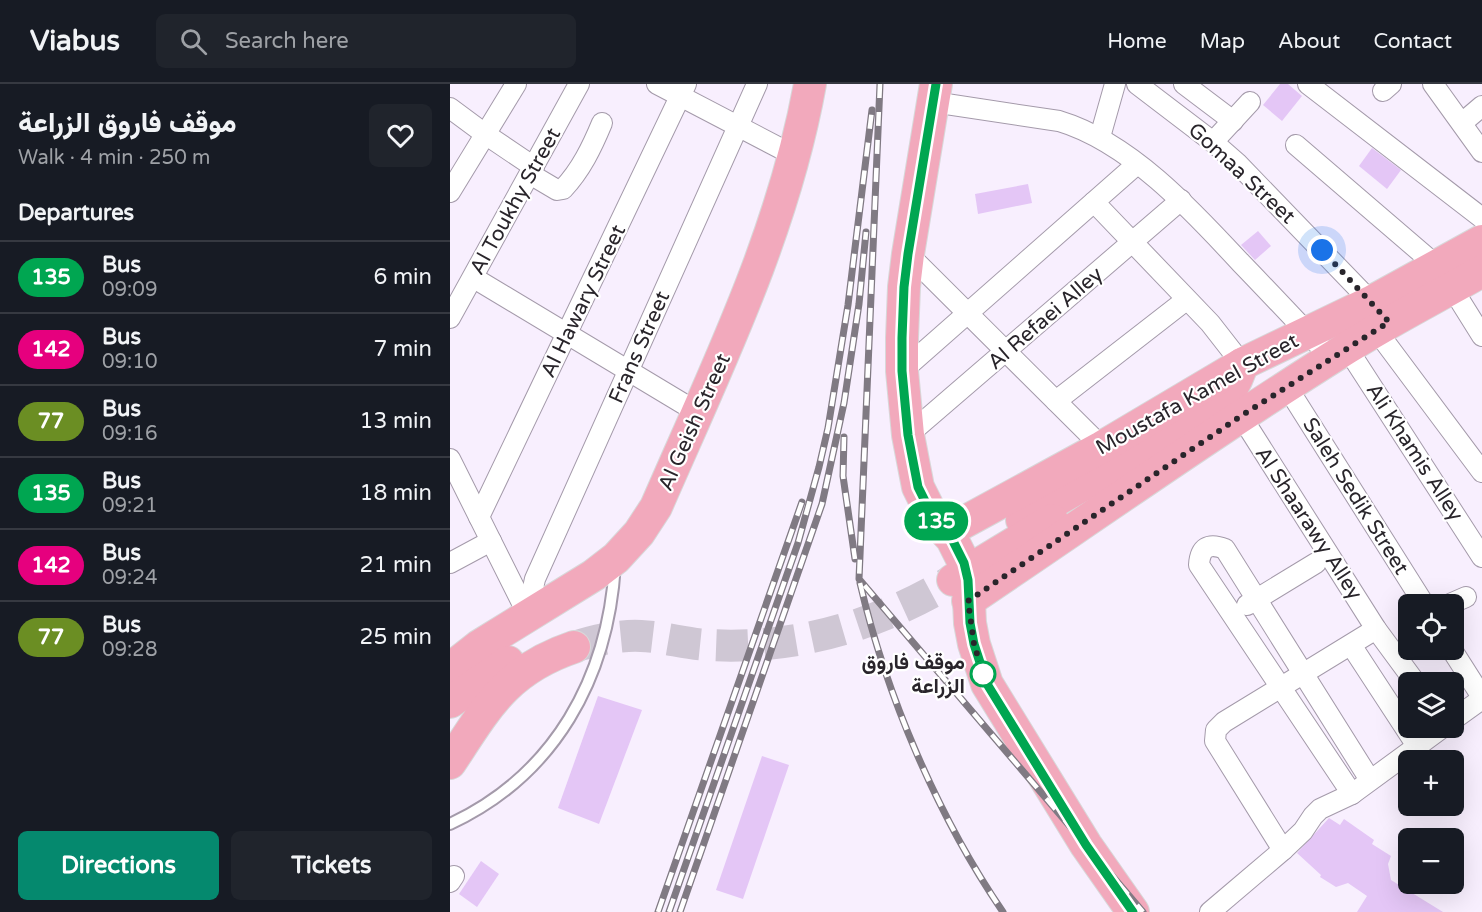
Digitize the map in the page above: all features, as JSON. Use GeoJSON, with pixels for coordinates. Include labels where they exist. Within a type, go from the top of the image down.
{"type":"FeatureCollection","features":[{"type":"Feature","properties":{"kind":"main road","name":"Al Geish Street"},"geometry":{"type":"LineString","coordinates":[[450,669],[525,606],[594,575],[616,558],[639,533],[656,507],[739,321],[766,249],[795,156],[810,84]]}},
{"type":"Feature","properties":{"kind":"main road"},"geometry":{"type":"LineString","coordinates":[[935,93],[904,287],[902,371],[908,435],[918,487],[957,567],[974,644],[987,684],[1086,845],[1133,912]]}},
{"type":"Feature","properties":{"kind":"main road","name":"Moustafa Kamel Street"},"geometry":{"type":"LineString","coordinates":[[957,567],[1241,416],[1339,353],[1379,318],[1445,278],[1482,242]]}},
{"type":"Feature","properties":{"kind":"main road","name":"Moustafa Kamel Street"},"geometry":{"type":"LineString","coordinates":[[1445,278],[1482,271]]}},
{"type":"Feature","properties":{"kind":"main road","name":"Moustafa Kamel Street"},"geometry":{"type":"LineString","coordinates":[[957,567],[1102,447],[1242,364],[1308,333],[1379,318]]}},
{"type":"Feature","properties":{"kind":"main road"},"geometry":{"type":"LineString","coordinates":[[957,567],[1210,411],[1224,400],[1233,388],[1242,364]]}},
{"type":"Feature","properties":{"kind":"main road"},"geometry":{"type":"LineString","coordinates":[[957,567],[1225,415],[1287,387]]}},
{"type":"Feature","properties":{"kind":"main road"},"geometry":{"type":"LineString","coordinates":[[450,702],[524,650],[548,637],[573,638],[503,688],[489,703],[450,763]]}},
{"type":"Feature","properties":{"kind":"street"},"geometry":{"type":"LineString","coordinates":[[450,192],[516,84]]}},
{"type":"Feature","properties":{"kind":"street","name":"Al Toukhy Street"},"geometry":{"type":"LineString","coordinates":[[452,307],[474,278],[579,84]]}},
{"type":"Feature","properties":{"kind":"street"},"geometry":{"type":"LineString","coordinates":[[657,84],[683,90],[737,126],[795,156]]}},
{"type":"Feature","properties":{"kind":"street","name":"Frans Street"},"geometry":{"type":"LineString","coordinates":[[525,606],[531,597],[535,579],[757,84]]}},
{"type":"Feature","properties":{"kind":"street"},"geometry":{"type":"LineString","coordinates":[[1100,137],[1114,84]]}},
{"type":"Feature","properties":{"kind":"street","name":"Gomaa Street"},"geometry":{"type":"LineString","coordinates":[[1137,84],[1214,142],[1257,182],[1379,318],[1482,472]]}},
{"type":"Feature","properties":{"kind":"street"},"geometry":{"type":"LineString","coordinates":[[1184,84],[1233,121]]}},
{"type":"Feature","properties":{"kind":"street"},"geometry":{"type":"LineString","coordinates":[[1433,84],[1482,152]]}},
{"type":"Feature","properties":{"kind":"street"},"geometry":{"type":"LineString","coordinates":[[1315,86],[1482,218]]}},
{"type":"Feature","properties":{"kind":"street","name":"Al Hawary Street"},"geometry":{"type":"LineString","coordinates":[[478,517],[683,90]]}},
{"type":"Feature","properties":{"kind":"street","name":"Ali Khamis Alley"},"geometry":{"type":"LineString","coordinates":[[935,93],[1077,126],[1100,137],[1181,200],[1308,333],[1339,353],[1482,556]]}},
{"type":"Feature","properties":{"kind":"street"},"geometry":{"type":"LineString","coordinates":[[1214,142],[1250,102]]}},
{"type":"Feature","properties":{"kind":"street"},"geometry":{"type":"LineString","coordinates":[[1462,123],[1482,106]]}},
{"type":"Feature","properties":{"kind":"street"},"geometry":{"type":"LineString","coordinates":[[450,108],[557,190],[563,189],[573,179],[602,123]]}},
{"type":"Feature","properties":{"kind":"street"},"geometry":{"type":"LineString","coordinates":[[1296,145],[1445,278],[1482,336]]}},
{"type":"Feature","properties":{"kind":"street"},"geometry":{"type":"LineString","coordinates":[[902,371],[1137,164]]}},
{"type":"Feature","properties":{"kind":"street","name":"Al Refaei Alley"},"geometry":{"type":"LineString","coordinates":[[908,435],[1181,200]]}},
{"type":"Feature","properties":{"kind":"street"},"geometry":{"type":"LineString","coordinates":[[1094,202],[1210,323],[1242,364]]}},
{"type":"Feature","properties":{"kind":"street"},"geometry":{"type":"LineString","coordinates":[[908,254],[1102,447]]}},
{"type":"Feature","properties":{"kind":"street"},"geometry":{"type":"LineString","coordinates":[[474,278],[698,412]]}},
{"type":"Feature","properties":{"kind":"street"},"geometry":{"type":"LineString","coordinates":[[1056,401],[1186,300]]}},
{"type":"Feature","properties":{"kind":"street","name":"Saleh Sedik Street"},"geometry":{"type":"LineString","coordinates":[[1287,387],[1418,594]]}},
{"type":"Feature","properties":{"kind":"street","name":"Al Shaarawy Alley"},"geometry":{"type":"LineString","coordinates":[[1241,416],[1376,629],[1408,672]]}},
{"type":"Feature","properties":{"kind":"street"},"geometry":{"type":"LineString","coordinates":[[450,459],[525,606]]}},
{"type":"Feature","properties":{"kind":"street"},"geometry":{"type":"LineString","coordinates":[[450,563],[491,541]]}},
{"type":"Feature","properties":{"kind":"street"},"geometry":{"type":"LineString","coordinates":[[1352,794],[1199,565],[1199,555],[1206,548],[1215,545],[1225,549],[1370,780]]}},
{"type":"Feature","properties":{"kind":"street"},"geometry":{"type":"LineString","coordinates":[[1232,615],[1316,563]]}},
{"type":"Feature","properties":{"kind":"street"},"geometry":{"type":"LineString","coordinates":[[525,606],[535,579]]}},
{"type":"Feature","properties":{"kind":"street"},"geometry":{"type":"LineString","coordinates":[[1283,850],[1215,741],[1216,730],[1224,722],[1376,629]]}},
{"type":"Feature","properties":{"kind":"street"},"geometry":{"type":"LineString","coordinates":[[1351,645],[1417,746]]}},
{"type":"Feature","properties":{"kind":"street"},"geometry":{"type":"LineString","coordinates":[[1458,660],[1482,698],[1464,712]]}},
{"type":"Feature","properties":{"kind":"street"},"geometry":{"type":"LineString","coordinates":[[1210,912],[1283,850],[1303,831],[1320,809],[1352,794],[1428,738]]}},
{"type":"Feature","properties":{"kind":"lane"},"geometry":{"type":"LineString","coordinates":[[450,824],[484,805],[526,772],[544,753],[575,709],[588,686],[606,635],[616,558]]}},
{"type":"Feature","properties":{"kind":"building"},"geometry":{"type":"Polygon","coordinates":[[[1280,84],[1288,84],[1302,96],[1282,121],[1263,105],[1280,84]]]}},
{"type":"Feature","properties":{"kind":"building"},"geometry":{"type":"Polygon","coordinates":[[[1372,148],[1401,170],[1387,189],[1359,166],[1372,148]]]}},
{"type":"Feature","properties":{"kind":"building"},"geometry":{"type":"Polygon","coordinates":[[[1028,184],[1032,203],[978,214],[975,194],[1028,184]]]}},
{"type":"Feature","properties":{"kind":"building"},"geometry":{"type":"Polygon","coordinates":[[[1258,231],[1271,246],[1255,260],[1241,245],[1258,231]]]}},
{"type":"Feature","properties":{"kind":"building"},"geometry":{"type":"Polygon","coordinates":[[[598,696],[642,710],[599,824],[558,808],[598,696]]]}},
{"type":"Feature","properties":{"kind":"building"},"geometry":{"type":"Polygon","coordinates":[[[762,756],[789,765],[743,899],[716,890],[762,756]]]}},
{"type":"Feature","properties":{"kind":"building"},"geometry":{"type":"Polygon","coordinates":[[[1329,818],[1340,825],[1344,819],[1374,840],[1372,844],[1391,856],[1388,864],[1391,880],[1398,884],[1398,894],[1414,894],[1443,912],[1357,912],[1367,896],[1348,883],[1336,887],[1320,877],[1321,875],[1297,853],[1329,818]]]}},
{"type":"Feature","properties":{"kind":"building"},"geometry":{"type":"Polygon","coordinates":[[[481,861],[499,874],[477,907],[459,894],[481,861]]]}},
{"type":"Feature","properties":{"kind":"tunnel"},"geometry":{"type":"LineString","coordinates":[[574,647],[624,636],[709,645],[773,643],[805,638],[866,622],[896,610],[953,580]]}},
{"type":"Feature","properties":{"kind":"railway"},"geometry":{"type":"LineString","coordinates":[[880,84],[859,579],[1143,912]]}},
{"type":"Feature","properties":{"kind":"railway"},"geometry":{"type":"LineString","coordinates":[[669,912],[798,543],[819,467],[828,428],[848,305],[872,110]]}},
{"type":"Feature","properties":{"kind":"railway"},"geometry":{"type":"LineString","coordinates":[[680,912],[822,504],[844,403],[859,304],[866,232]]}},
{"type":"Feature","properties":{"kind":"railway"},"geometry":{"type":"LineString","coordinates":[[844,437],[843,476],[855,559]]}},
{"type":"Feature","properties":{"kind":"railway"},"geometry":{"type":"LineString","coordinates":[[658,912],[802,502]]}},
{"type":"Feature","properties":{"kind":"railway"},"geometry":{"type":"LineString","coordinates":[[860,583],[884,668],[917,754],[957,836],[1003,912]]}},
{"type":"Feature","properties":{"kind":"bus line","name":"135"},"geometry":{"type":"LineString","coordinates":[[936,84],[904,287],[902,371],[908,435],[918,487],[934,519],[952,539],[964,563],[968,580],[970,623],[987,684],[1086,845],[1133,912]]}},
{"type":"Feature","properties":{"kind":"place","name":"موقف فاروق الزراعة"},"geometry":{"type":"Point","coordinates":[983,674]}},
{"type":"Feature","properties":{"kind":"route"},"geometry":{"type":"LineString","coordinates":[[983,674],[974,644],[968,601],[1241,416],[1389,322],[1322,250]]}}]}
